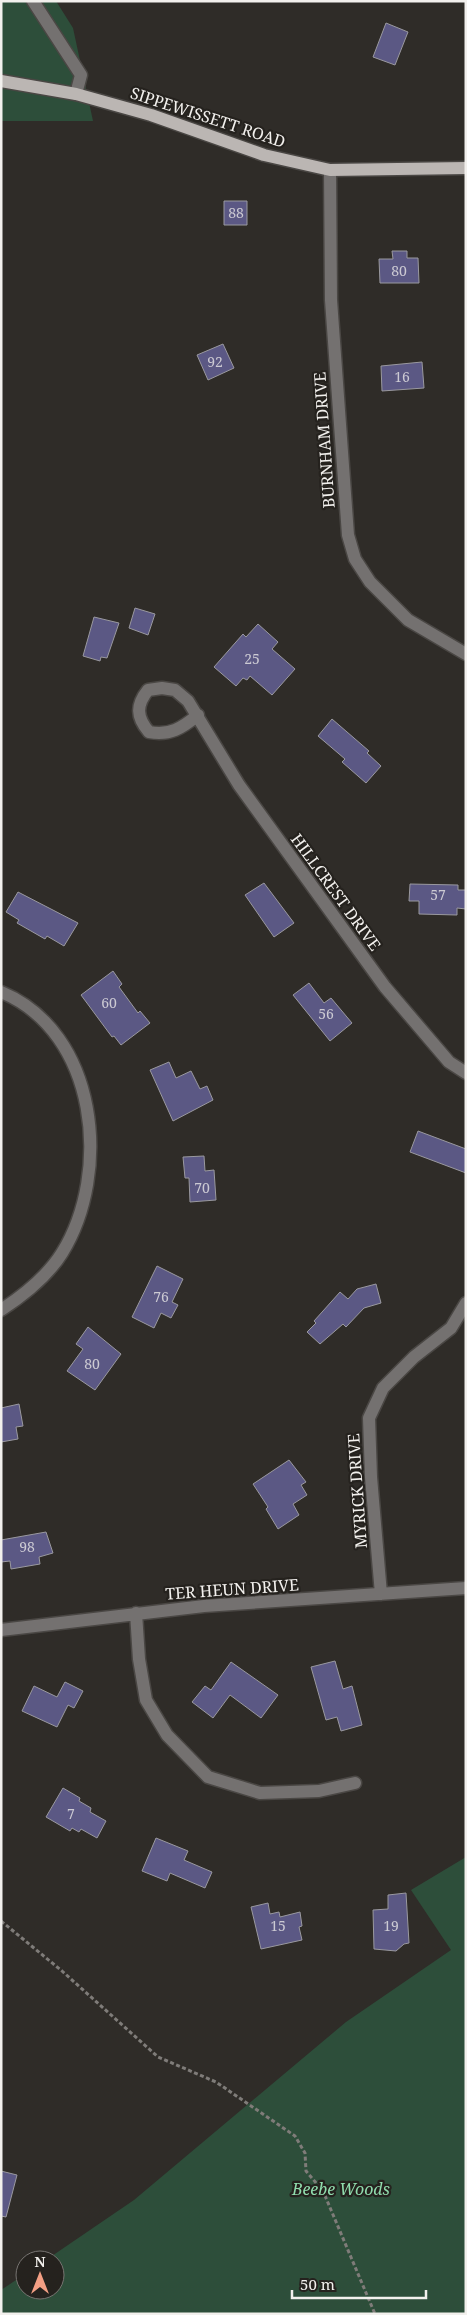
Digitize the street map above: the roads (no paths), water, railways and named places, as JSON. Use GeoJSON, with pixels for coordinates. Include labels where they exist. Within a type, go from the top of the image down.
{"type":"FeatureCollection","features":[{"type":"Feature","properties":{"kind":"main road","name":"SIPPEWISSETT ROAD"},"geometry":{"type":"LineString","coordinates":[[1,81],[76,94],[151,115],[264,155],[330,170],[466,168]]}},
{"type":"Feature","properties":{"kind":"street"},"geometry":{"type":"LineString","coordinates":[[33,1],[81,75],[76,94]]}},
{"type":"Feature","properties":{"kind":"street","name":"BURNHAM DRIVE"},"geometry":{"type":"LineString","coordinates":[[330,170],[330,300],[348,535],[355,558],[370,582],[390,603],[408,620],[466,654]]}},
{"type":"Feature","properties":{"kind":"street","name":"HILLCREST DRIVE"},"geometry":{"type":"LineString","coordinates":[[198,715],[182,728],[170,734],[149,732],[142,724],[138,714],[140,700],[148,690],[162,688],[175,690],[188,701],[198,715],[239,785],[385,987],[449,1062],[466,1073]]}},
{"type":"Feature","properties":{"kind":"street"},"geometry":{"type":"LineString","coordinates":[[1,992],[18,999],[46,1024],[73,1061],[88,1104],[91,1152],[81,1213],[61,1254],[28,1292],[1,1310]]}},
{"type":"Feature","properties":{"kind":"street","name":"MYRICK DRIVE"},"geometry":{"type":"LineString","coordinates":[[381,1594],[370,1477],[369,1418],[383,1388],[414,1357],[451,1328],[466,1303]]}},
{"type":"Feature","properties":{"kind":"street","name":"TER HEUN DRIVE"},"geometry":{"type":"LineString","coordinates":[[1,1630],[136,1613],[466,1588]]}},
{"type":"Feature","properties":{"kind":"street"},"geometry":{"type":"LineString","coordinates":[[136,1613],[139,1659],[146,1700],[167,1735],[208,1776],[260,1793],[319,1790],[355,1783]]}},
{"type":"Feature","properties":{"kind":"park label","name":"Beebe Woods"},"geometry":{"type":"Point","coordinates":[341,2189]}}]}
